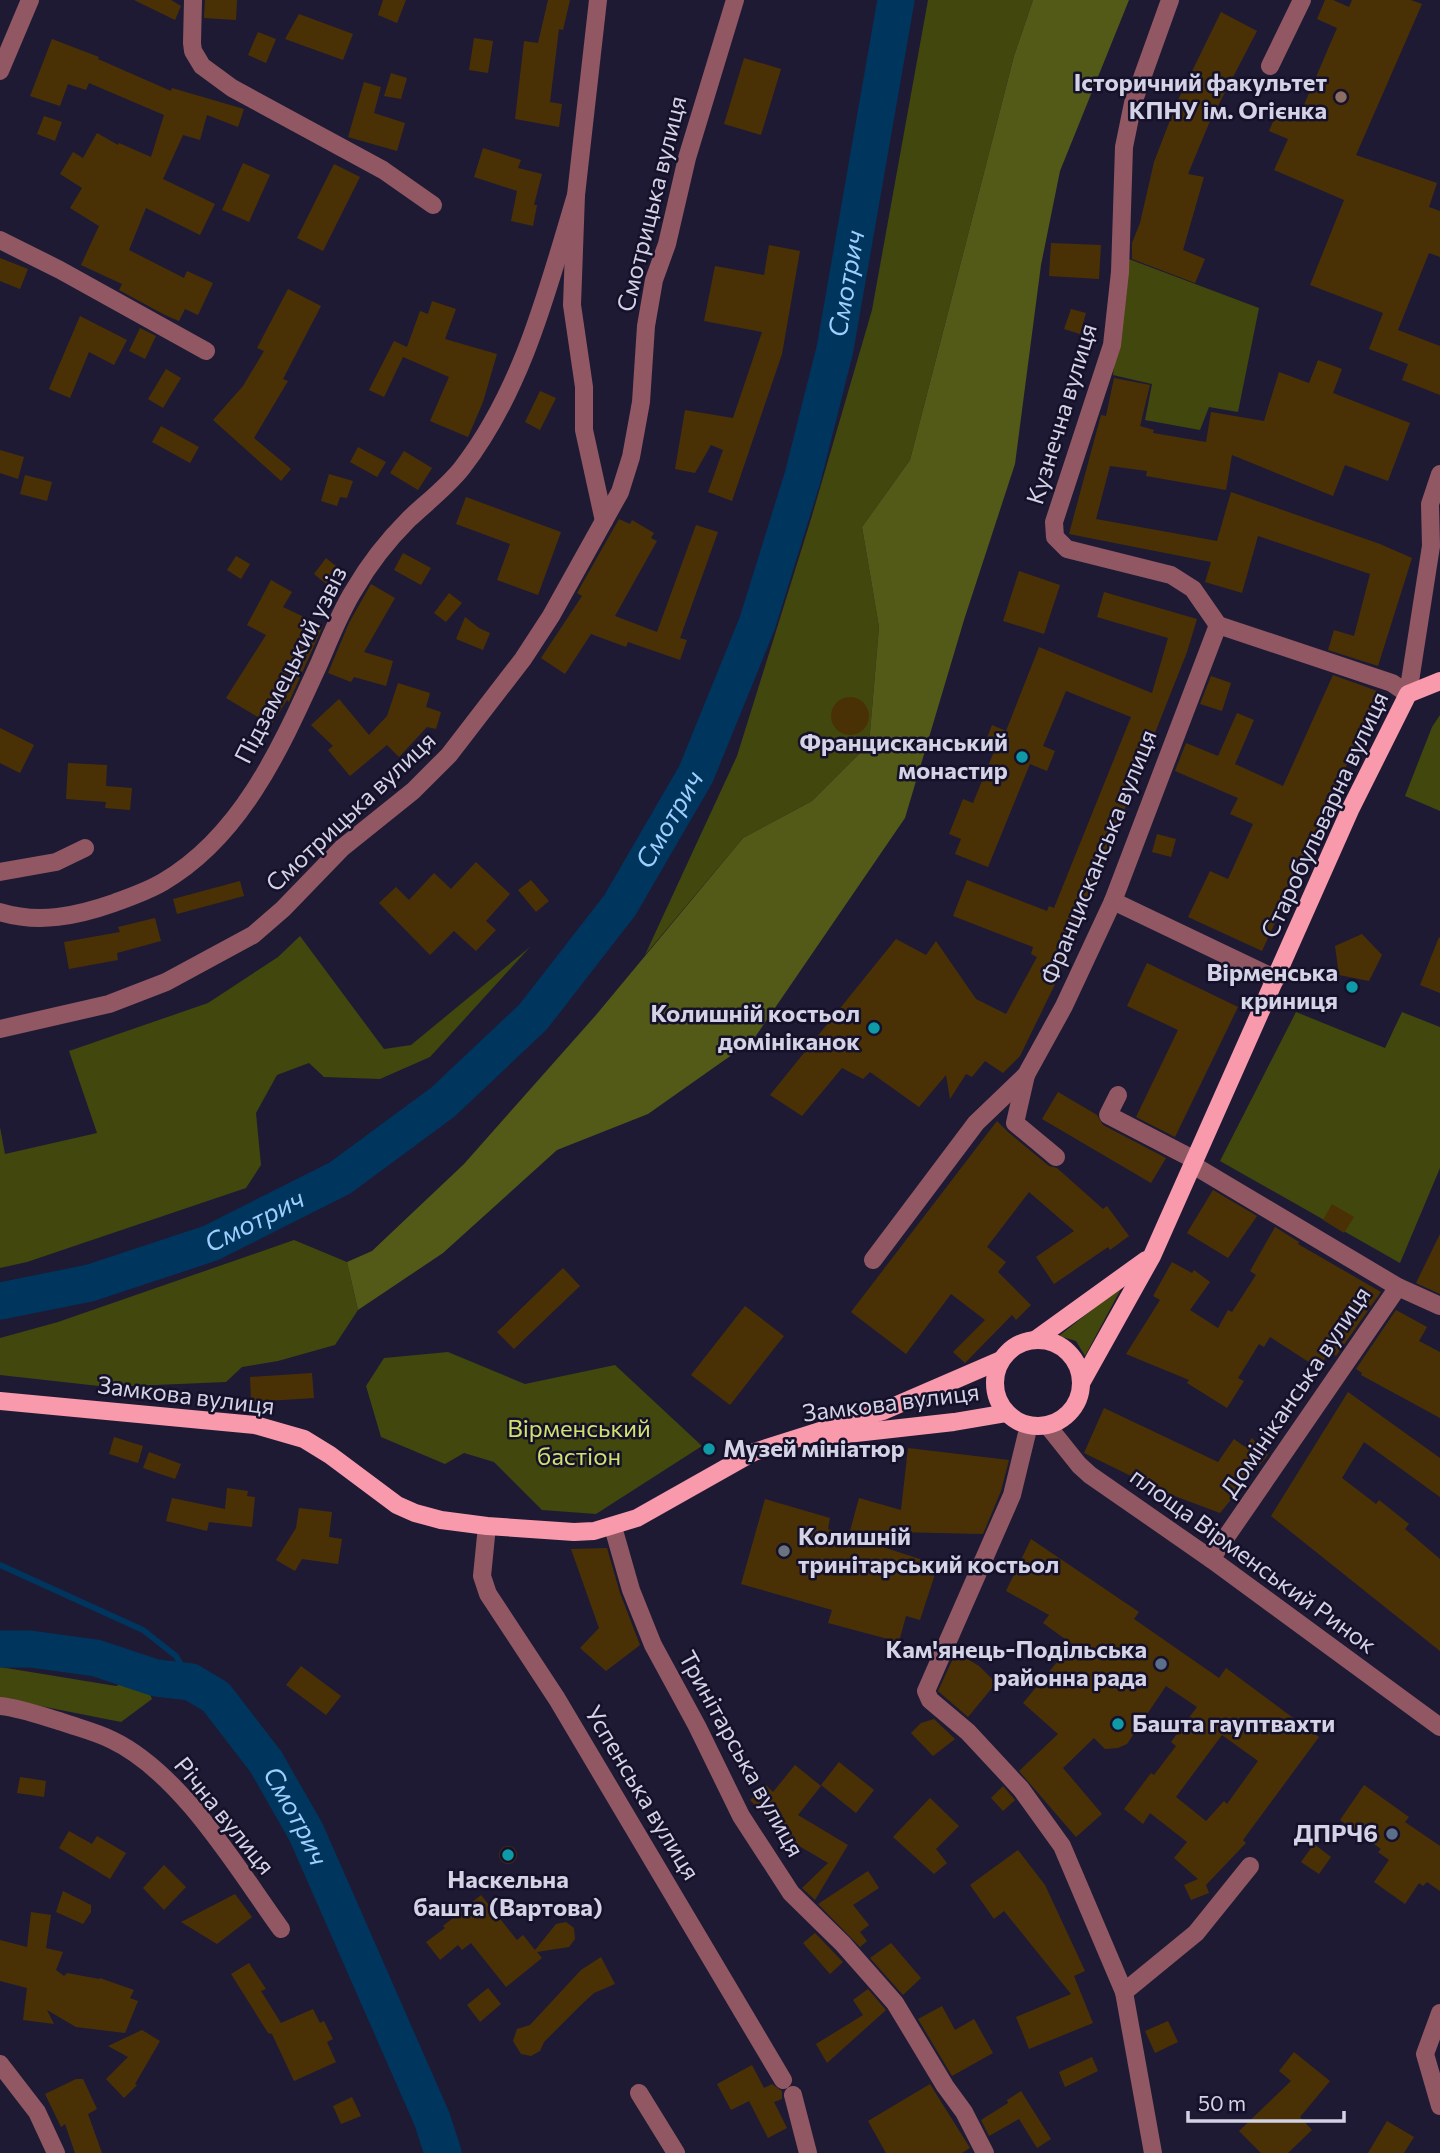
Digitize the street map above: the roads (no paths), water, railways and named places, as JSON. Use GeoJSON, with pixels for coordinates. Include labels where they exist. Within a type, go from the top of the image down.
{"type":"FeatureCollection","features":[{"type":"Feature","properties":{"kind":"main road","name":"Старобульварна вулиця"},"geometry":{"type":"LineString","coordinates":[[1081,1383],[1152,1256],[1350,810],[1408,694],[1440,681]]}},
{"type":"Feature","properties":{"kind":"main road"},"geometry":{"type":"LineString","coordinates":[[1035,1340],[1152,1256]]}},
{"type":"Feature","properties":{"kind":"main road"},"geometry":{"type":"LineString","coordinates":[[1035,1340],[1049,1342],[1072,1357],[1079,1369],[1081,1383],[1079,1396],[1067,1415],[1038,1425],[1007,1413],[1000,1404],[995,1382],[1002,1360],[1010,1350],[1035,1340]]}},
{"type":"Feature","properties":{"kind":"main road","name":"Замкова вулиця"},"geometry":{"type":"LineString","coordinates":[[0,1401],[255,1425],[313,1444],[397,1505],[415,1513],[441,1520],[487,1526],[574,1532],[613,1527],[637,1518],[728,1465],[780,1441],[883,1411],[1002,1360]]}},
{"type":"Feature","properties":{"kind":"main road","name":"Замкова вулиця"},"geometry":{"type":"LineString","coordinates":[[780,1441],[954,1422],[1007,1413]]}},
{"type":"Feature","properties":{"kind":"street"},"geometry":{"type":"LineString","coordinates":[[193,0],[193,51],[202,66],[232,89],[383,170],[433,205]]}},
{"type":"Feature","properties":{"kind":"street"},"geometry":{"type":"LineString","coordinates":[[598,0],[576,195],[572,305],[584,387],[584,430],[604,521]]}},
{"type":"Feature","properties":{"kind":"street","name":"Смотрицька вулиця"},"geometry":{"type":"LineString","coordinates":[[0,1030],[109,1004],[166,982],[253,935],[283,909],[342,848],[413,791],[449,755],[537,638],[620,492],[631,457],[640,402],[646,326],[654,281],[667,244],[687,158],[735,0]]}},
{"type":"Feature","properties":{"kind":"street","name":"Кузнечна вулиця"},"geometry":{"type":"LineString","coordinates":[[1170,0],[1133,103],[1124,147],[1120,272],[1112,345],[1054,522],[1055,537],[1067,549],[1171,575],[1193,589],[1217,625]]}},
{"type":"Feature","properties":{"kind":"street"},"geometry":{"type":"LineString","coordinates":[[1270,66],[1302,0]]}},
{"type":"Feature","properties":{"kind":"street"},"geometry":{"type":"LineString","coordinates":[[0,71],[22,3]]}},
{"type":"Feature","properties":{"kind":"street","name":"Підзамецький узвіз"},"geometry":{"type":"LineString","coordinates":[[0,912],[30,918],[53,918],[95,909],[133,896],[160,884],[184,868],[207,849],[236,818],[274,758],[340,615],[368,568],[386,544],[461,470],[496,417],[524,354],[576,195]]}},
{"type":"Feature","properties":{"kind":"street"},"geometry":{"type":"LineString","coordinates":[[0,240],[206,351]]}},
{"type":"Feature","properties":{"kind":"street"},"geometry":{"type":"LineString","coordinates":[[1217,625],[1392,683],[1408,694],[1436,547],[1430,504],[1440,474]]}},
{"type":"Feature","properties":{"kind":"street","name":"Францисканська вулиця"},"geometry":{"type":"LineString","coordinates":[[873,1259],[976,1123],[1026,1075],[1064,1006],[1113,901],[1217,625]]}},
{"type":"Feature","properties":{"kind":"street"},"geometry":{"type":"LineString","coordinates":[[0,872],[56,862],[85,848]]}},
{"type":"Feature","properties":{"kind":"street"},"geometry":{"type":"LineString","coordinates":[[1113,901],[1276,979]]}},
{"type":"Feature","properties":{"kind":"street"},"geometry":{"type":"LineString","coordinates":[[1026,1075],[1015,1123],[1056,1157]]}},
{"type":"Feature","properties":{"kind":"street"},"geometry":{"type":"LineString","coordinates":[[1118,1095],[1108,1115],[1194,1162],[1398,1287],[1440,1306]]}},
{"type":"Feature","properties":{"kind":"street","name":"Домініканська вулиця"},"geometry":{"type":"LineString","coordinates":[[1211,1559],[1398,1287]]}},
{"type":"Feature","properties":{"kind":"street"},"geometry":{"type":"LineString","coordinates":[[1038,1425],[1012,1495],[926,1690],[930,1700],[968,1732],[1021,1788],[1062,1846],[1124,1992],[1153,2153]]}},
{"type":"Feature","properties":{"kind":"street","name":"площа Вірменський Ринок"},"geometry":{"type":"LineString","coordinates":[[1038,1425],[1090,1475],[1211,1559],[1440,1727]]}},
{"type":"Feature","properties":{"kind":"street","name":"Успенська вулиця"},"geometry":{"type":"LineString","coordinates":[[487,1526],[482,1576],[488,1594],[557,1699],[788,2088],[808,2153]]}},
{"type":"Feature","properties":{"kind":"street","name":"Тринітарська вулиця"},"geometry":{"type":"LineString","coordinates":[[613,1527],[631,1590],[653,1645],[741,1816],[791,1893],[843,1944],[895,2003],[945,2086],[964,2112],[985,2153]]}},
{"type":"Feature","properties":{"kind":"street","name":"Річна вулиця"},"geometry":{"type":"LineString","coordinates":[[0,1706],[114,1740],[154,1768],[177,1790],[204,1823],[281,1929]]}},
{"type":"Feature","properties":{"kind":"street"},"geometry":{"type":"LineString","coordinates":[[1124,1992],[1196,1933],[1250,1866]]}},
{"type":"Feature","properties":{"kind":"street"},"geometry":{"type":"LineString","coordinates":[[1440,2013],[1425,2054],[1440,2106]]}},
{"type":"Feature","properties":{"kind":"street"},"geometry":{"type":"LineString","coordinates":[[0,2064],[37,2112],[56,2153]]}},
{"type":"Feature","properties":{"kind":"street"},"geometry":{"type":"LineString","coordinates":[[639,2093],[676,2153]]}},
{"type":"Feature","properties":{"kind":"waterway","name":"Смотрич"},"geometry":{"type":"LineString","coordinates":[[0,1301],[90,1283],[211,1243],[340,1178],[443,1102],[533,1017],[620,905],[696,774],[757,624],[803,476],[835,349],[896,0]]}},
{"type":"Feature","properties":{"kind":"waterway"},"geometry":{"type":"LineString","coordinates":[[0,1565],[143,1630],[176,1656],[191,1682]]}},
{"type":"Feature","properties":{"kind":"waterway","name":"Смотрич"},"geometry":{"type":"LineString","coordinates":[[0,1649],[30,1649],[96,1658],[156,1678],[191,1682],[216,1697],[266,1762],[306,1832],[432,2119],[443,2153]]}},
{"type":"Feature","properties":{"kind":"place","name":"Історичний факультет КПНУ ім. Огієнка"},"geometry":{"type":"Point","coordinates":[1341,97]}},
{"type":"Feature","properties":{"kind":"place","name":"Францисканський монастир"},"geometry":{"type":"Point","coordinates":[1022,757]}},
{"type":"Feature","properties":{"kind":"place","name":"Вірменська криниця"},"geometry":{"type":"Point","coordinates":[1352,987]}},
{"type":"Feature","properties":{"kind":"place","name":"Колишній костьол домініканок"},"geometry":{"type":"Point","coordinates":[874,1028]}},
{"type":"Feature","properties":{"kind":"place","name":"Музей мініатюр"},"geometry":{"type":"Point","coordinates":[709,1449]}},
{"type":"Feature","properties":{"kind":"place","name":"Колишній тринітарський костьол"},"geometry":{"type":"Point","coordinates":[784,1551]}},
{"type":"Feature","properties":{"kind":"place","name":"Кам'янець-Подільська районна рада"},"geometry":{"type":"Point","coordinates":[1161,1664]}},
{"type":"Feature","properties":{"kind":"place","name":"Башта гауптвахти"},"geometry":{"type":"Point","coordinates":[1118,1724]}},
{"type":"Feature","properties":{"kind":"place","name":"ДПРЧ6"},"geometry":{"type":"Point","coordinates":[1392,1834]}},
{"type":"Feature","properties":{"kind":"place","name":"Наскельна башта (Вартова)"},"geometry":{"type":"Point","coordinates":[508,1855]}},
{"type":"Feature","properties":{"kind":"park label","name":"Вірменський бастіон"},"geometry":{"type":"Point","coordinates":[579,1443]}}]}
